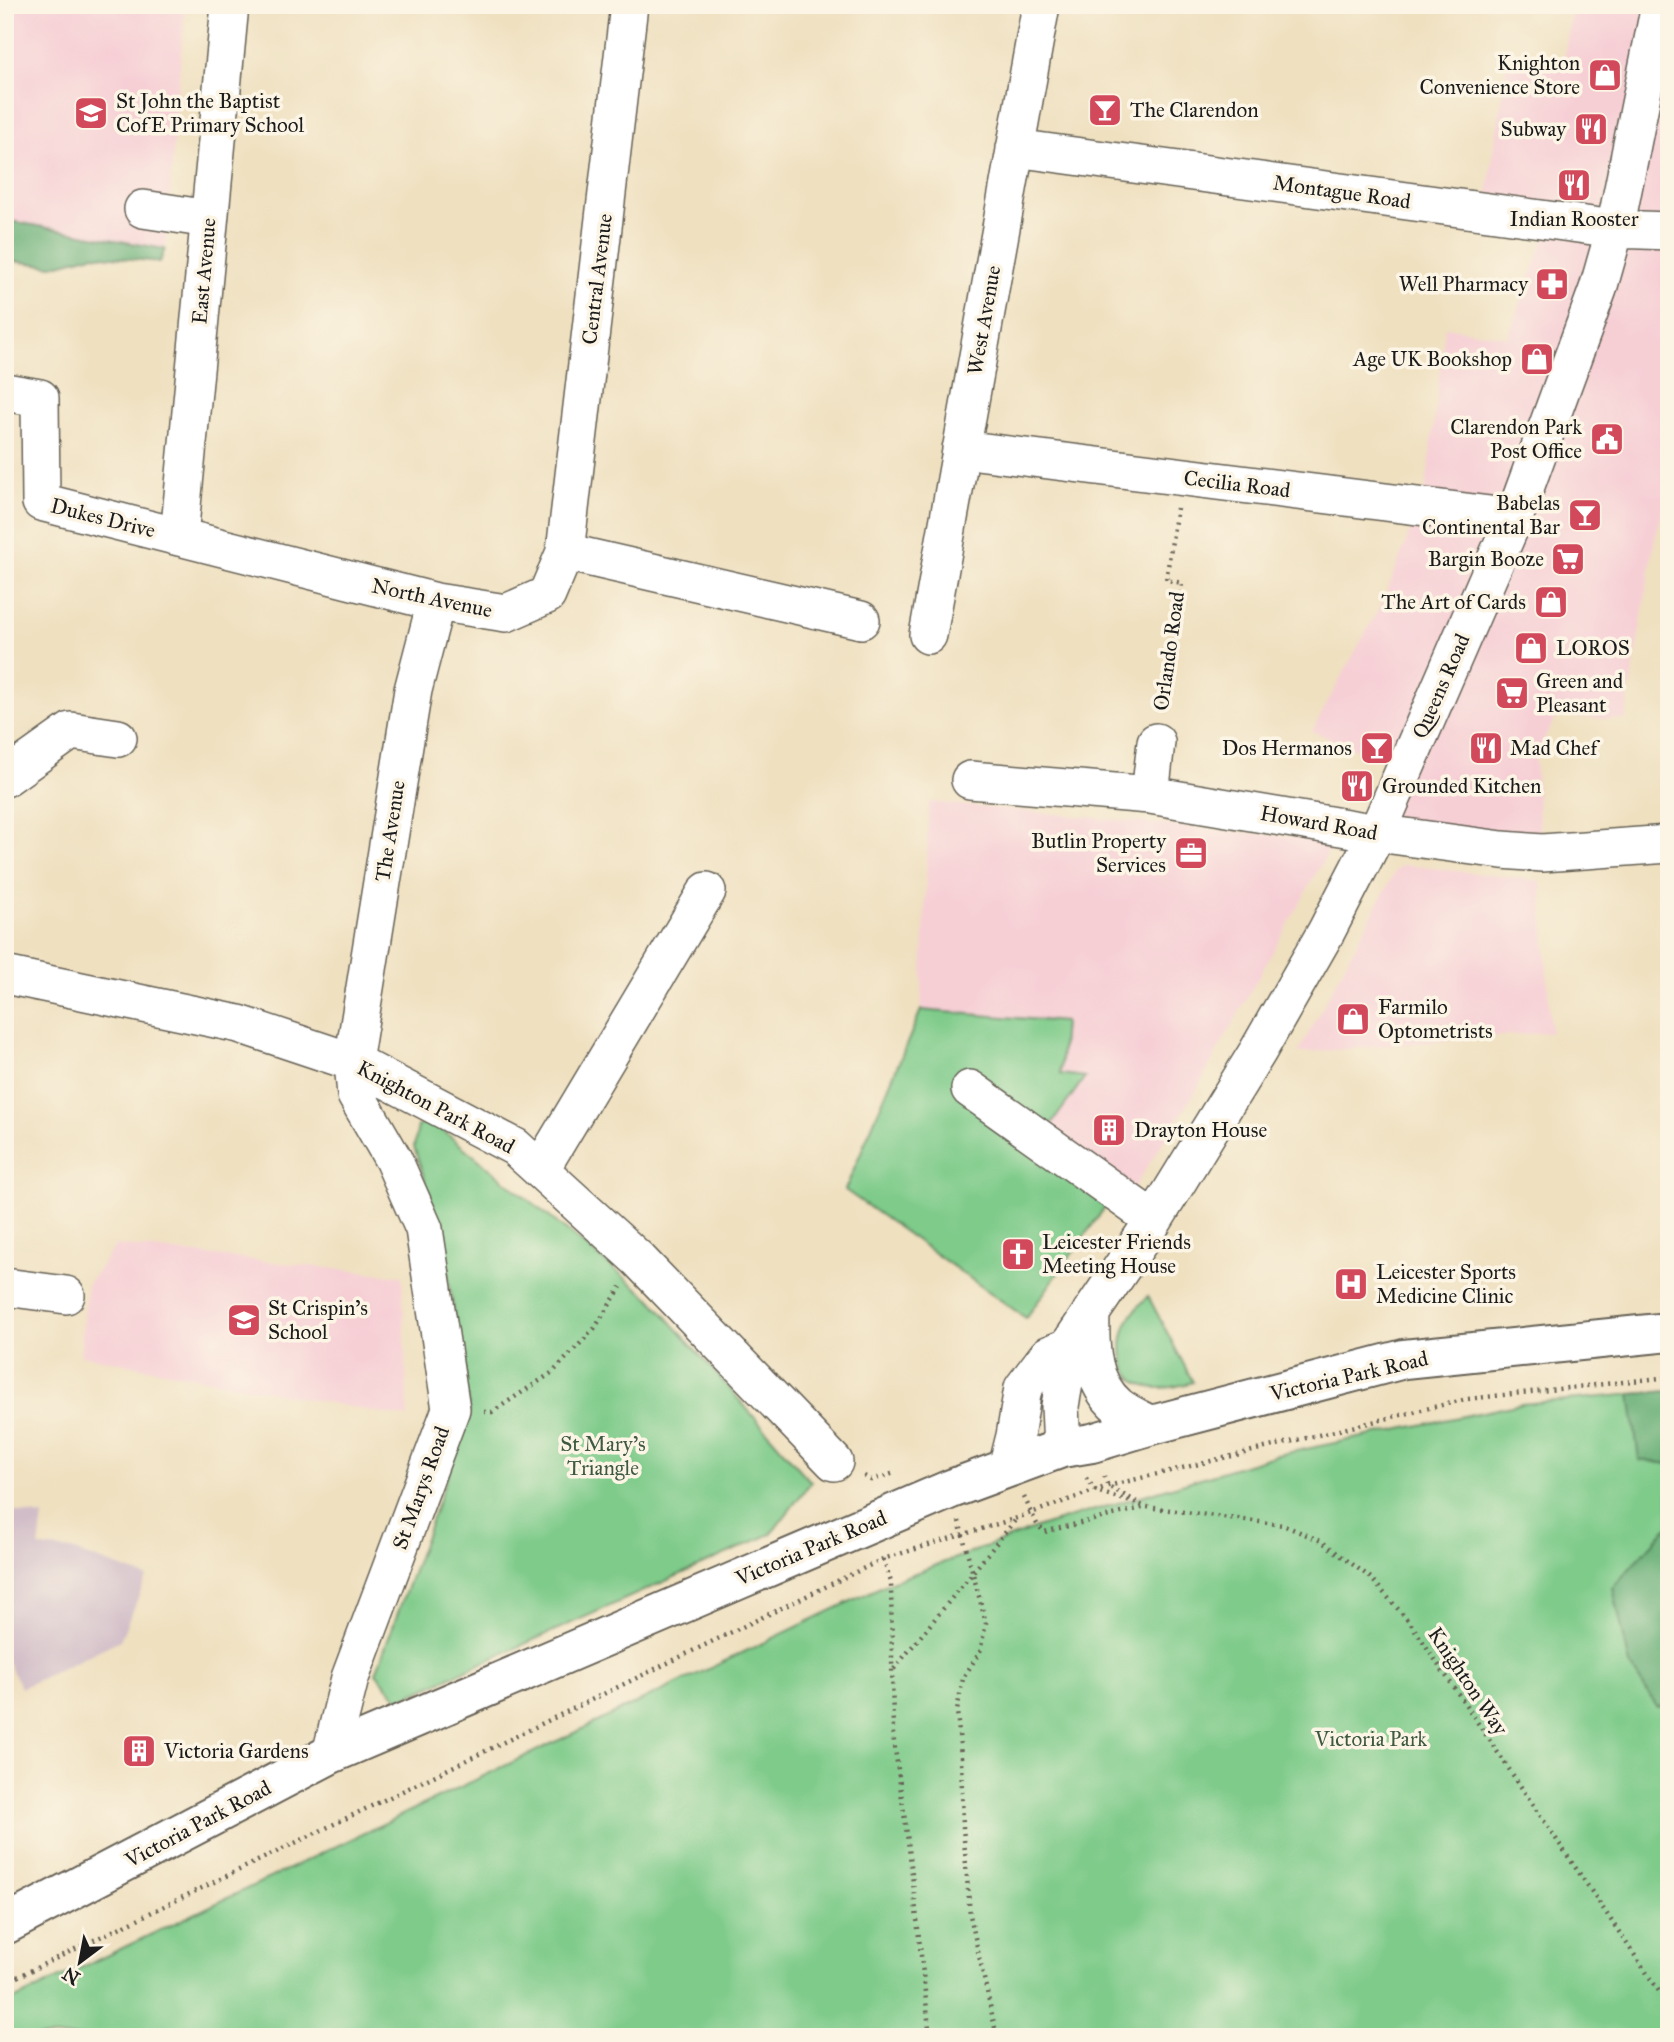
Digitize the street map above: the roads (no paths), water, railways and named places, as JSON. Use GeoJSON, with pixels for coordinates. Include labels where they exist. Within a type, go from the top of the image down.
{"type":"FeatureCollection","features":[{"type":"Feature","properties":{"kind":"main road","name":"Victoria Park Road"},"geometry":{"type":"LineString","coordinates":[[5,1925],[331,1754],[911,1506],[1062,1448],[1092,1443],[1404,1359],[1669,1332]]}},
{"type":"Feature","properties":{"kind":"street","name":"East Avenue"},"geometry":{"type":"LineString","coordinates":[[179,537],[230,5]]}},
{"type":"Feature","properties":{"kind":"street","name":"Central Avenue"},"geometry":{"type":"LineString","coordinates":[[565,552],[629,5]]}},
{"type":"Feature","properties":{"kind":"street","name":"West Avenue"},"geometry":{"type":"LineString","coordinates":[[928,635],[1041,5]]}},
{"type":"Feature","properties":{"kind":"street","name":"Queens Road"},"geometry":{"type":"LineString","coordinates":[[1062,1448],[1060,1406],[1068,1347],[1154,1220],[1258,1051],[1326,932],[1377,833],[1514,518],[1598,289],[1615,229],[1660,5]]}},
{"type":"Feature","properties":{"kind":"street","name":"Montague Road"},"geometry":{"type":"LineString","coordinates":[[1015,148],[1615,229],[1669,231]]}},
{"type":"Feature","properties":{"kind":"street"},"geometry":{"type":"LineString","coordinates":[[143,209],[209,219]]}},
{"type":"Feature","properties":{"kind":"street","name":"Dukes Drive"},"geometry":{"type":"LineString","coordinates":[[5,392],[40,398],[41,502],[179,537]]}},
{"type":"Feature","properties":{"kind":"street","name":"Cecilia Road"},"geometry":{"type":"LineString","coordinates":[[961,449],[1514,518]]}},
{"type":"Feature","properties":{"kind":"street","name":"North Avenue"},"geometry":{"type":"LineString","coordinates":[[179,537],[436,602],[506,613],[547,595],[565,552]]}},
{"type":"Feature","properties":{"kind":"street"},"geometry":{"type":"LineString","coordinates":[[565,552],[861,620]]}},
{"type":"Feature","properties":{"kind":"street","name":"The Avenue"},"geometry":{"type":"LineString","coordinates":[[354,1062],[413,690],[436,602]]}},
{"type":"Feature","properties":{"kind":"street"},"geometry":{"type":"LineString","coordinates":[[5,778],[71,731],[118,738]]}},
{"type":"Feature","properties":{"kind":"street"},"geometry":{"type":"LineString","coordinates":[[1150,794],[1156,743]]}},
{"type":"Feature","properties":{"kind":"street","name":"Howard Road"},"geometry":{"type":"LineString","coordinates":[[970,780],[1150,794],[1377,833],[1502,850],[1542,853],[1669,844]]}},
{"type":"Feature","properties":{"kind":"street"},"geometry":{"type":"LineString","coordinates":[[540,1170],[707,891]]}},
{"type":"Feature","properties":{"kind":"street","name":"Knighton Park Road"},"geometry":{"type":"LineString","coordinates":[[5,975],[239,1024],[354,1062],[515,1147],[638,1259],[834,1462]]}},
{"type":"Feature","properties":{"kind":"street","name":"St Marys Road"},"geometry":{"type":"LineString","coordinates":[[331,1754],[350,1678],[451,1409],[424,1229],[393,1159],[356,1095],[354,1062]]}},
{"type":"Feature","properties":{"kind":"street"},"geometry":{"type":"LineString","coordinates":[[970,1089],[1154,1220]]}},
{"type":"Feature","properties":{"kind":"street"},"geometry":{"type":"LineString","coordinates":[[5,1287],[66,1295]]}},
{"type":"Feature","properties":{"kind":"street"},"geometry":{"type":"LineString","coordinates":[[1091,1311],[1092,1360],[1099,1380],[1117,1405],[1152,1425]]}},
{"type":"Feature","properties":{"kind":"street","name":"Queens Road"},"geometry":{"type":"LineString","coordinates":[[1007,1468],[1016,1436],[1023,1388],[1048,1355],[1068,1347]]}},
{"type":"Feature","properties":{"kind":"place","name":"Knighton Convenience Store"},"geometry":{"type":"Point","coordinates":[1605,75]}},
{"type":"Feature","properties":{"kind":"place","name":"The Clarendon"},"geometry":{"type":"Point","coordinates":[1105,110]}},
{"type":"Feature","properties":{"kind":"place","name":"St John the Baptist CofE Primary School"},"geometry":{"type":"Point","coordinates":[91,113]}},
{"type":"Feature","properties":{"kind":"place","name":"Subway"},"geometry":{"type":"Point","coordinates":[1591,129]}},
{"type":"Feature","properties":{"kind":"place","name":"Indian Rooster"},"geometry":{"type":"Point","coordinates":[1574,185]}},
{"type":"Feature","properties":{"kind":"place","name":"Well Pharmacy"},"geometry":{"type":"Point","coordinates":[1552,284]}},
{"type":"Feature","properties":{"kind":"place","name":"Age UK Bookshop"},"geometry":{"type":"Point","coordinates":[1537,359]}},
{"type":"Feature","properties":{"kind":"place","name":"Clarendon Park Post Office"},"geometry":{"type":"Point","coordinates":[1607,439]}},
{"type":"Feature","properties":{"kind":"place","name":"Babelas Continental Bar"},"geometry":{"type":"Point","coordinates":[1585,515]}},
{"type":"Feature","properties":{"kind":"place","name":"Bargin Booze"},"geometry":{"type":"Point","coordinates":[1568,559]}},
{"type":"Feature","properties":{"kind":"place","name":"The Art of Cards"},"geometry":{"type":"Point","coordinates":[1551,602]}},
{"type":"Feature","properties":{"kind":"place","name":"LOROS"},"geometry":{"type":"Point","coordinates":[1531,648]}},
{"type":"Feature","properties":{"kind":"place","name":"Green and Pleasant"},"geometry":{"type":"Point","coordinates":[1512,693]}},
{"type":"Feature","properties":{"kind":"place","name":"Dos Hermanos"},"geometry":{"type":"Point","coordinates":[1377,748]}},
{"type":"Feature","properties":{"kind":"place","name":"Mad Chef"},"geometry":{"type":"Point","coordinates":[1486,748]}},
{"type":"Feature","properties":{"kind":"place","name":"Grounded Kitchen"},"geometry":{"type":"Point","coordinates":[1357,786]}},
{"type":"Feature","properties":{"kind":"place","name":"Butlin Property Services"},"geometry":{"type":"Point","coordinates":[1191,853]}},
{"type":"Feature","properties":{"kind":"place","name":"Farmilo Optometrists"},"geometry":{"type":"Point","coordinates":[1353,1019]}},
{"type":"Feature","properties":{"kind":"place","name":"Drayton House"},"geometry":{"type":"Point","coordinates":[1109,1130]}},
{"type":"Feature","properties":{"kind":"place","name":"Leicester Friends Meeting House"},"geometry":{"type":"Point","coordinates":[1018,1254]}},
{"type":"Feature","properties":{"kind":"place","name":"Leicester Sports Medicine Clinic"},"geometry":{"type":"Point","coordinates":[1351,1284]}},
{"type":"Feature","properties":{"kind":"place","name":"St Crispin's School"},"geometry":{"type":"Point","coordinates":[244,1320]}},
{"type":"Feature","properties":{"kind":"place","name":"Victoria Gardens"},"geometry":{"type":"Point","coordinates":[139,1751]}},
{"type":"Feature","properties":{"kind":"park label","name":"St Mary’s Triangle"},"geometry":{"type":"Point","coordinates":[603,1456]}},
{"type":"Feature","properties":{"kind":"park label","name":"Victoria Park"},"geometry":{"type":"Point","coordinates":[1371,1739]}}]}
